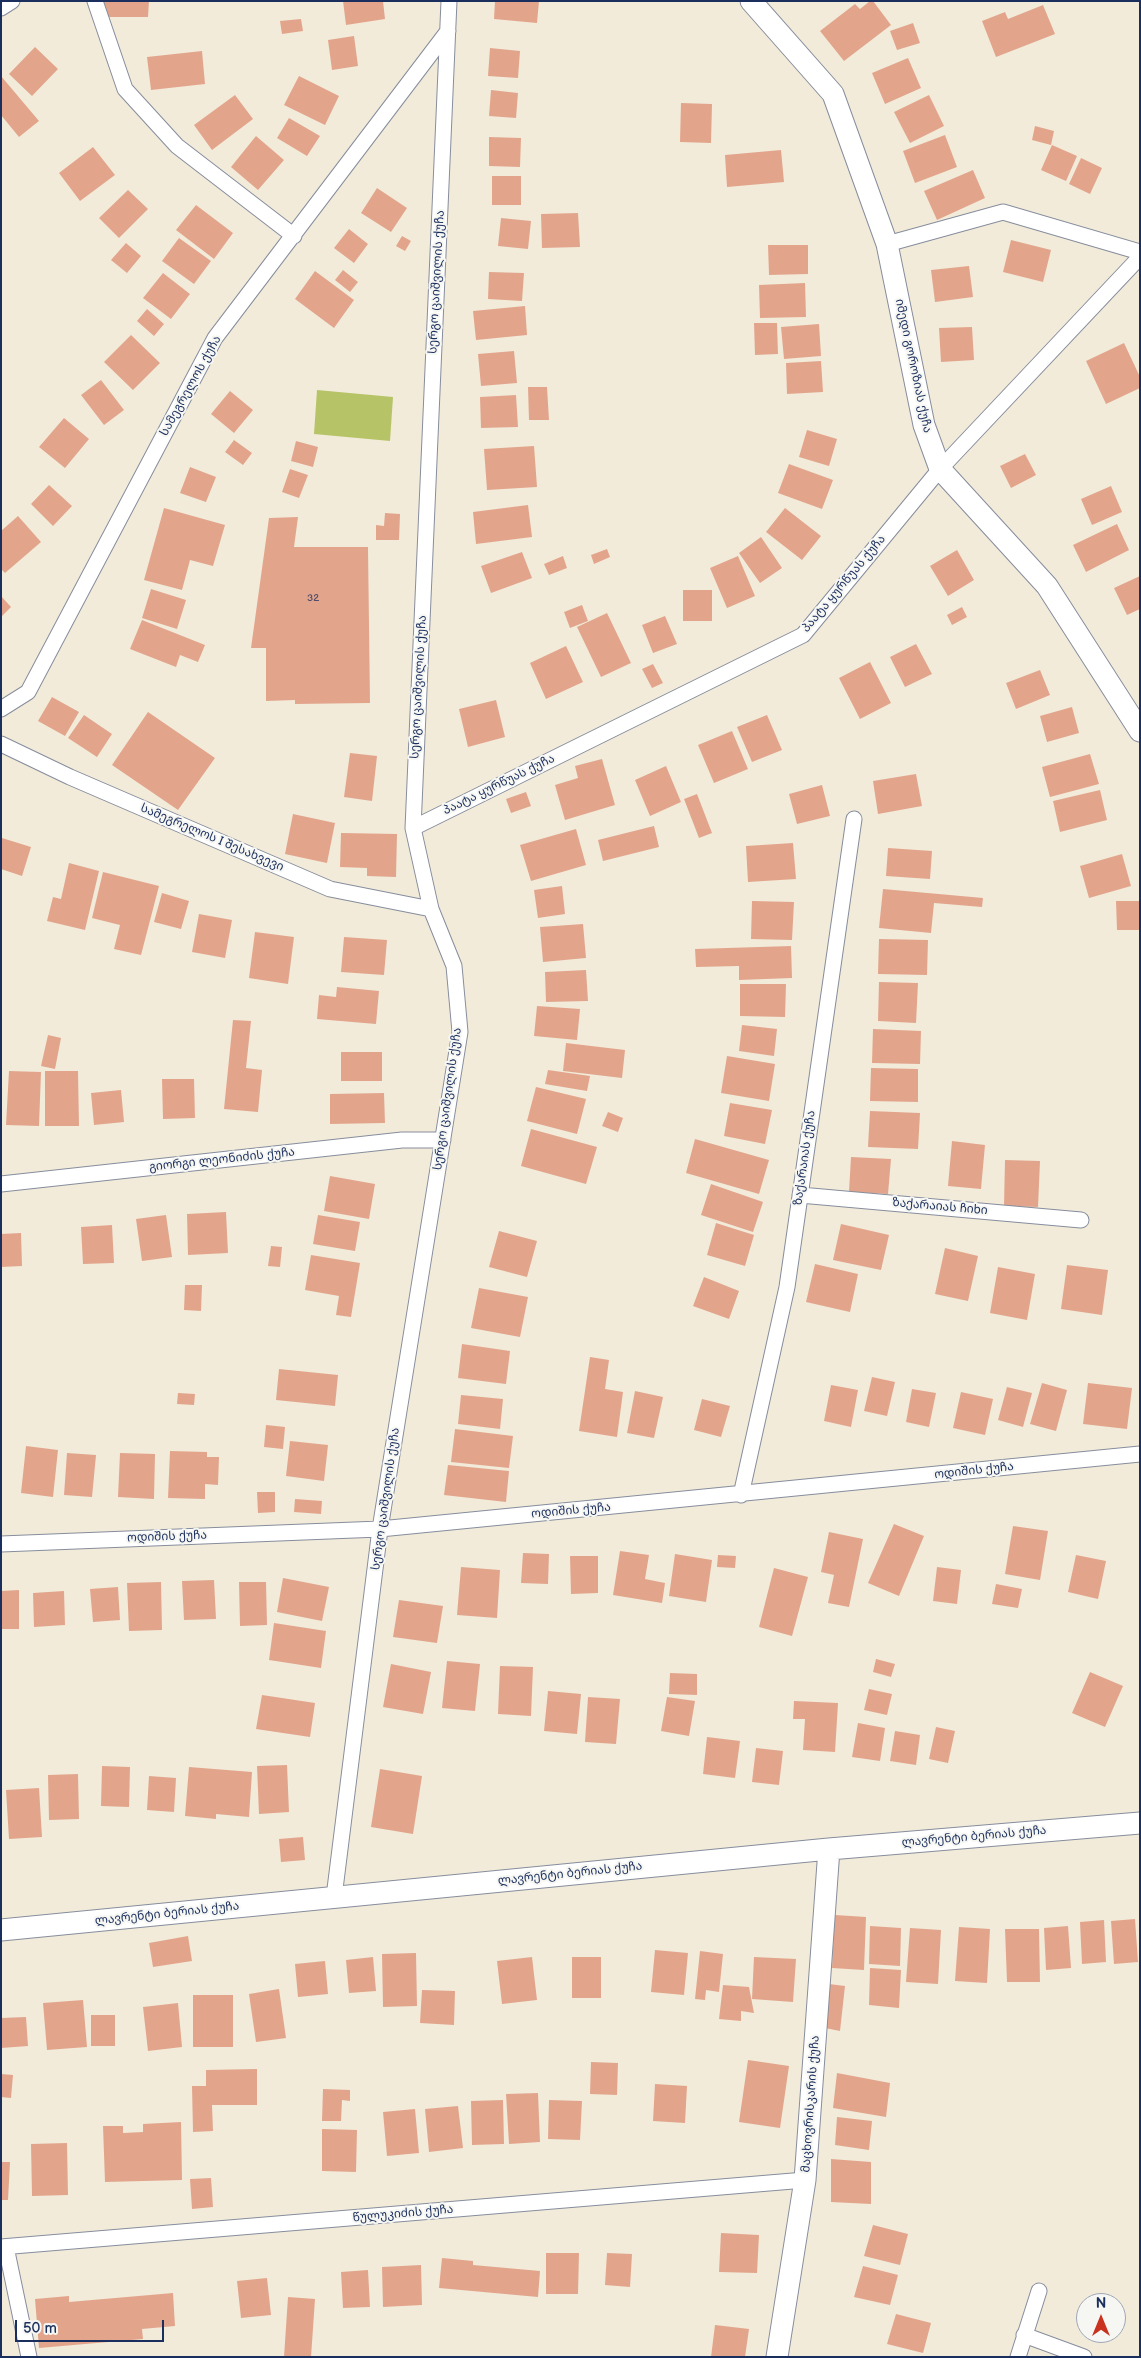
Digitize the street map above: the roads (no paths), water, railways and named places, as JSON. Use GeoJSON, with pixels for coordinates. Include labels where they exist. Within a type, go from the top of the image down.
{"type":"FeatureCollection","features":[{"type":"Feature","properties":{"kind":"street"},"geometry":{"type":"LineString","coordinates":[[1,8],[12,1]]}},
{"type":"Feature","properties":{"kind":"street"},"geometry":{"type":"LineString","coordinates":[[95,1],[125,89],[176,146],[294,236]]}},
{"type":"Feature","properties":{"kind":"street","name":"სერგო ცაიშვილის ქუჩა"},"geometry":{"type":"LineString","coordinates":[[334,1897],[380,1530],[460,1032],[454,966],[431,909],[413,828],[449,1]]}},
{"type":"Feature","properties":{"kind":"street","name":"იმედი გოროზიას ქუჩა"},"geometry":{"type":"LineString","coordinates":[[751,1],[833,94],[887,244],[924,425],[940,469],[1047,586],[1140,731]]}},
{"type":"Feature","properties":{"kind":"street","name":"სამეგრელოს ქუჩა"},"geometry":{"type":"LineString","coordinates":[[1,709],[28,692],[215,338],[448,31]]}},
{"type":"Feature","properties":{"kind":"street"},"geometry":{"type":"LineString","coordinates":[[887,244],[1003,212],[1140,252]]}},
{"type":"Feature","properties":{"kind":"street","name":"პაატა ყურწუას ქუჩა"},"geometry":{"type":"LineString","coordinates":[[413,828],[803,635],[940,469],[1140,257]]}},
{"type":"Feature","properties":{"kind":"street","name":"სამეგრელოს I შესახვევი"},"geometry":{"type":"LineString","coordinates":[[1,744],[70,777],[330,889],[431,909]]}},
{"type":"Feature","properties":{"kind":"street","name":"ზაქარაიას ქუჩა"},"geometry":{"type":"LineString","coordinates":[[740,1495],[787,1287],[854,819]]}},
{"type":"Feature","properties":{"kind":"street","name":"გიორგი ლეონიძის ქუჩა"},"geometry":{"type":"LineString","coordinates":[[1,1184],[402,1140],[443,1140]]}},
{"type":"Feature","properties":{"kind":"street","name":"ზაქარაიას ჩიხი"},"geometry":{"type":"LineString","coordinates":[[800,1195],[1081,1220]]}},
{"type":"Feature","properties":{"kind":"street","name":"ოდიშის ქუჩა"},"geometry":{"type":"LineString","coordinates":[[1,1544],[380,1530],[1140,1454]]}},
{"type":"Feature","properties":{"kind":"street","name":"ლავრენტი ბერიას ქუჩა"},"geometry":{"type":"LineString","coordinates":[[1,1930],[828,1849],[1140,1824]]}},
{"type":"Feature","properties":{"kind":"street","name":"მაცხოვრისკარის ქუჩა"},"geometry":{"type":"LineString","coordinates":[[777,2357],[805,2180],[828,1849]]}},
{"type":"Feature","properties":{"kind":"street","name":"წულუკიძის ქუჩა"},"geometry":{"type":"LineString","coordinates":[[4,2247],[805,2180]]}},
{"type":"Feature","properties":{"kind":"street"},"geometry":{"type":"LineString","coordinates":[[4,2247],[29,2357]]}},
{"type":"Feature","properties":{"kind":"street"},"geometry":{"type":"LineString","coordinates":[[1018,2357],[1038,2291]]}},
{"type":"Feature","properties":{"kind":"street"},"geometry":{"type":"LineString","coordinates":[[1024,2336],[1084,2357]]}}]}
